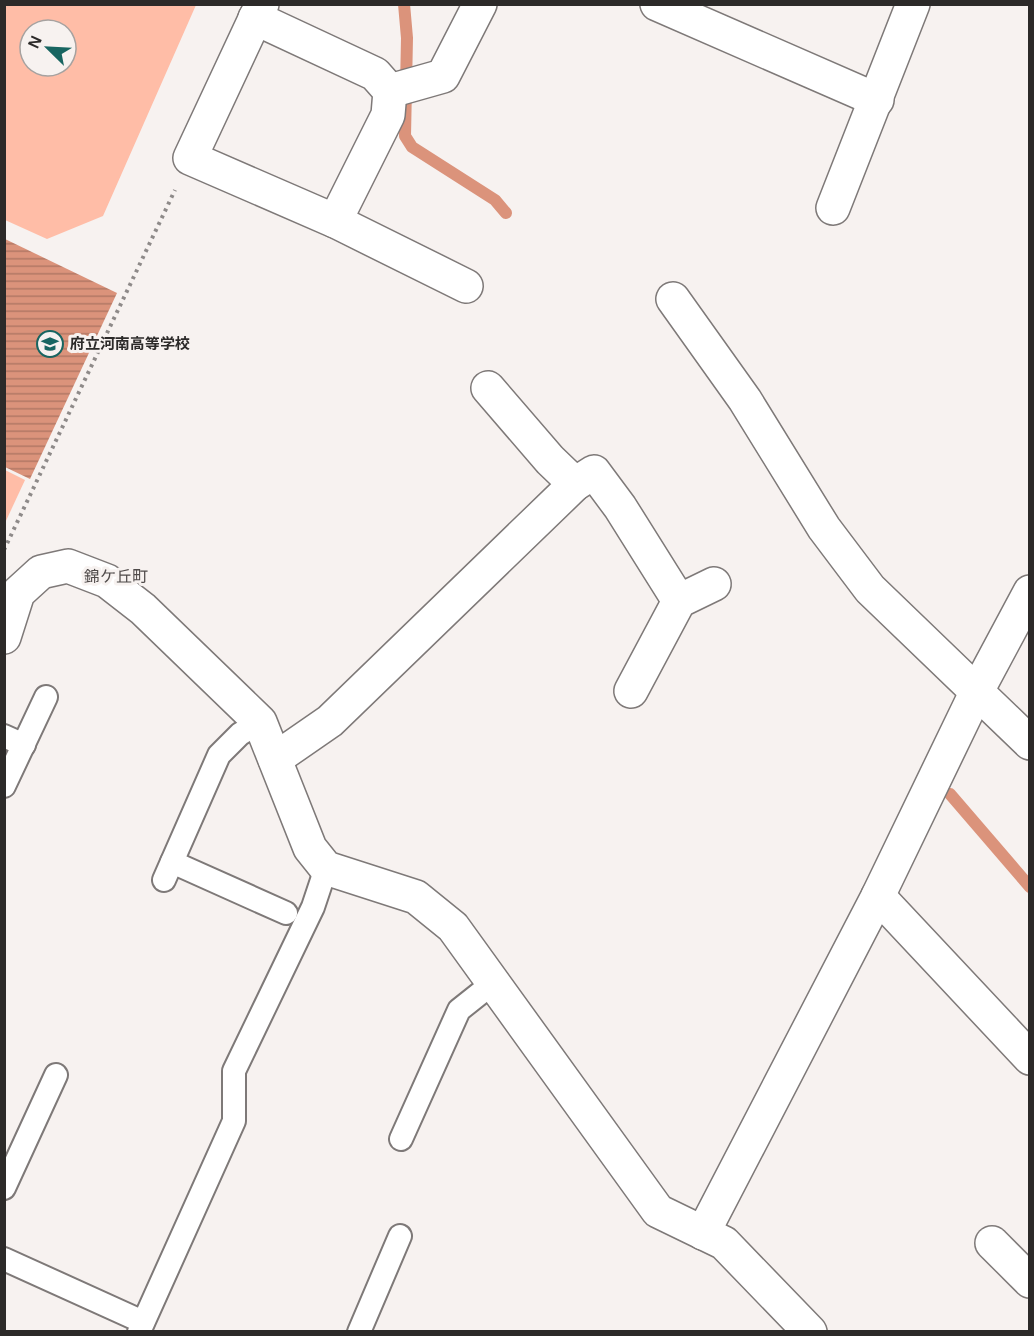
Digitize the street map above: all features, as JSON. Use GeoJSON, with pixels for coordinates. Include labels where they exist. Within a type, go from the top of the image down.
{"type":"FeatureCollection","features":[{"type":"Feature","properties":{"kind":"street"},"geometry":{"type":"LineString","coordinates":[[466,286],[335,221],[190,158],[259,11],[400,88],[443,76],[480,4]]}},
{"type":"Feature","properties":{"kind":"street"},"geometry":{"type":"LineString","coordinates":[[657,4],[877,100]]}},
{"type":"Feature","properties":{"kind":"street"},"geometry":{"type":"LineString","coordinates":[[833,208],[913,4]]}},
{"type":"Feature","properties":{"kind":"street"},"geometry":{"type":"LineString","coordinates":[[335,221],[400,88]]}},
{"type":"Feature","properties":{"kind":"street"},"geometry":{"type":"LineString","coordinates":[[673,299],[746,400],[824,528],[870,589],[1029,743]]}},
{"type":"Feature","properties":{"kind":"street"},"geometry":{"type":"LineString","coordinates":[[488,388],[550,460],[575,484]]}},
{"type":"Feature","properties":{"kind":"street"},"geometry":{"type":"LineString","coordinates":[[275,759],[330,721],[575,484],[594,472],[620,507],[679,601]]}},
{"type":"Feature","properties":{"kind":"street"},"geometry":{"type":"LineString","coordinates":[[4,637],[18,593],[41,572],[68,566],[107,581],[143,609],[260,722],[310,848],[326,868],[416,897],[453,927],[658,1211],[724,1243],[810,1332]]}},
{"type":"Feature","properties":{"kind":"street"},"geometry":{"type":"LineString","coordinates":[[631,691],[679,601],[714,584]]}},
{"type":"Feature","properties":{"kind":"street"},"geometry":{"type":"LineString","coordinates":[[703,1233],[878,896],[976,693],[1029,592]]}},
{"type":"Feature","properties":{"kind":"street"},"geometry":{"type":"LineString","coordinates":[[878,896],[1029,1058]]}},
{"type":"Feature","properties":{"kind":"street"},"geometry":{"type":"LineString","coordinates":[[992,1243],[1029,1281]]}},
{"type":"Feature","properties":{"kind":"lane"},"geometry":{"type":"LineString","coordinates":[[4,786],[14,741],[46,698]]}},
{"type":"Feature","properties":{"kind":"lane"},"geometry":{"type":"LineString","coordinates":[[260,722],[240,734],[219,755],[168,871],[286,914]]}},
{"type":"Feature","properties":{"kind":"lane"},"geometry":{"type":"LineString","coordinates":[[4,1259],[141,1327],[234,1121],[234,1071],[313,907],[326,868]]}},
{"type":"Feature","properties":{"kind":"lane"},"geometry":{"type":"LineString","coordinates":[[401,1139],[459,1010],[493,983]]}},
{"type":"Feature","properties":{"kind":"lane"},"geometry":{"type":"LineString","coordinates":[[4,1188],[56,1075]]}},
{"type":"Feature","properties":{"kind":"lane"},"geometry":{"type":"LineString","coordinates":[[359,1332],[400,1236]]}},
{"type":"Feature","properties":{"kind":"path"},"geometry":{"type":"LineString","coordinates":[[4,550],[190,158]]}},
{"type":"Feature","properties":{"kind":"shaded area"},"geometry":{"type":"Polygon","coordinates":[[[5,4],[196,5],[103,216],[47,239],[5,220],[5,4]]]}},
{"type":"Feature","properties":{"kind":"shaded area"},"geometry":{"type":"Polygon","coordinates":[[[5,239],[117,293],[30,479],[5,467],[5,239]]]}},
{"type":"Feature","properties":{"kind":"shaded area"},"geometry":{"type":"Polygon","coordinates":[[[5,470],[25,480],[5,523],[5,470]]]}},
{"type":"Feature","properties":{"kind":"waterway"},"geometry":{"type":"LineString","coordinates":[[404,4],[407,38],[405,136],[412,147],[495,200],[506,213]]}},
{"type":"Feature","properties":{"kind":"waterway"},"geometry":{"type":"LineString","coordinates":[[950,794],[1030,887]]}},
{"type":"Feature","properties":{"kind":"place","name":"府立河南高等学校"},"geometry":{"type":"Point","coordinates":[50,344]}},
{"type":"Feature","properties":{"kind":"district","name":"錦ケ丘町"},"geometry":{"type":"Point","coordinates":[116,576]}}]}
